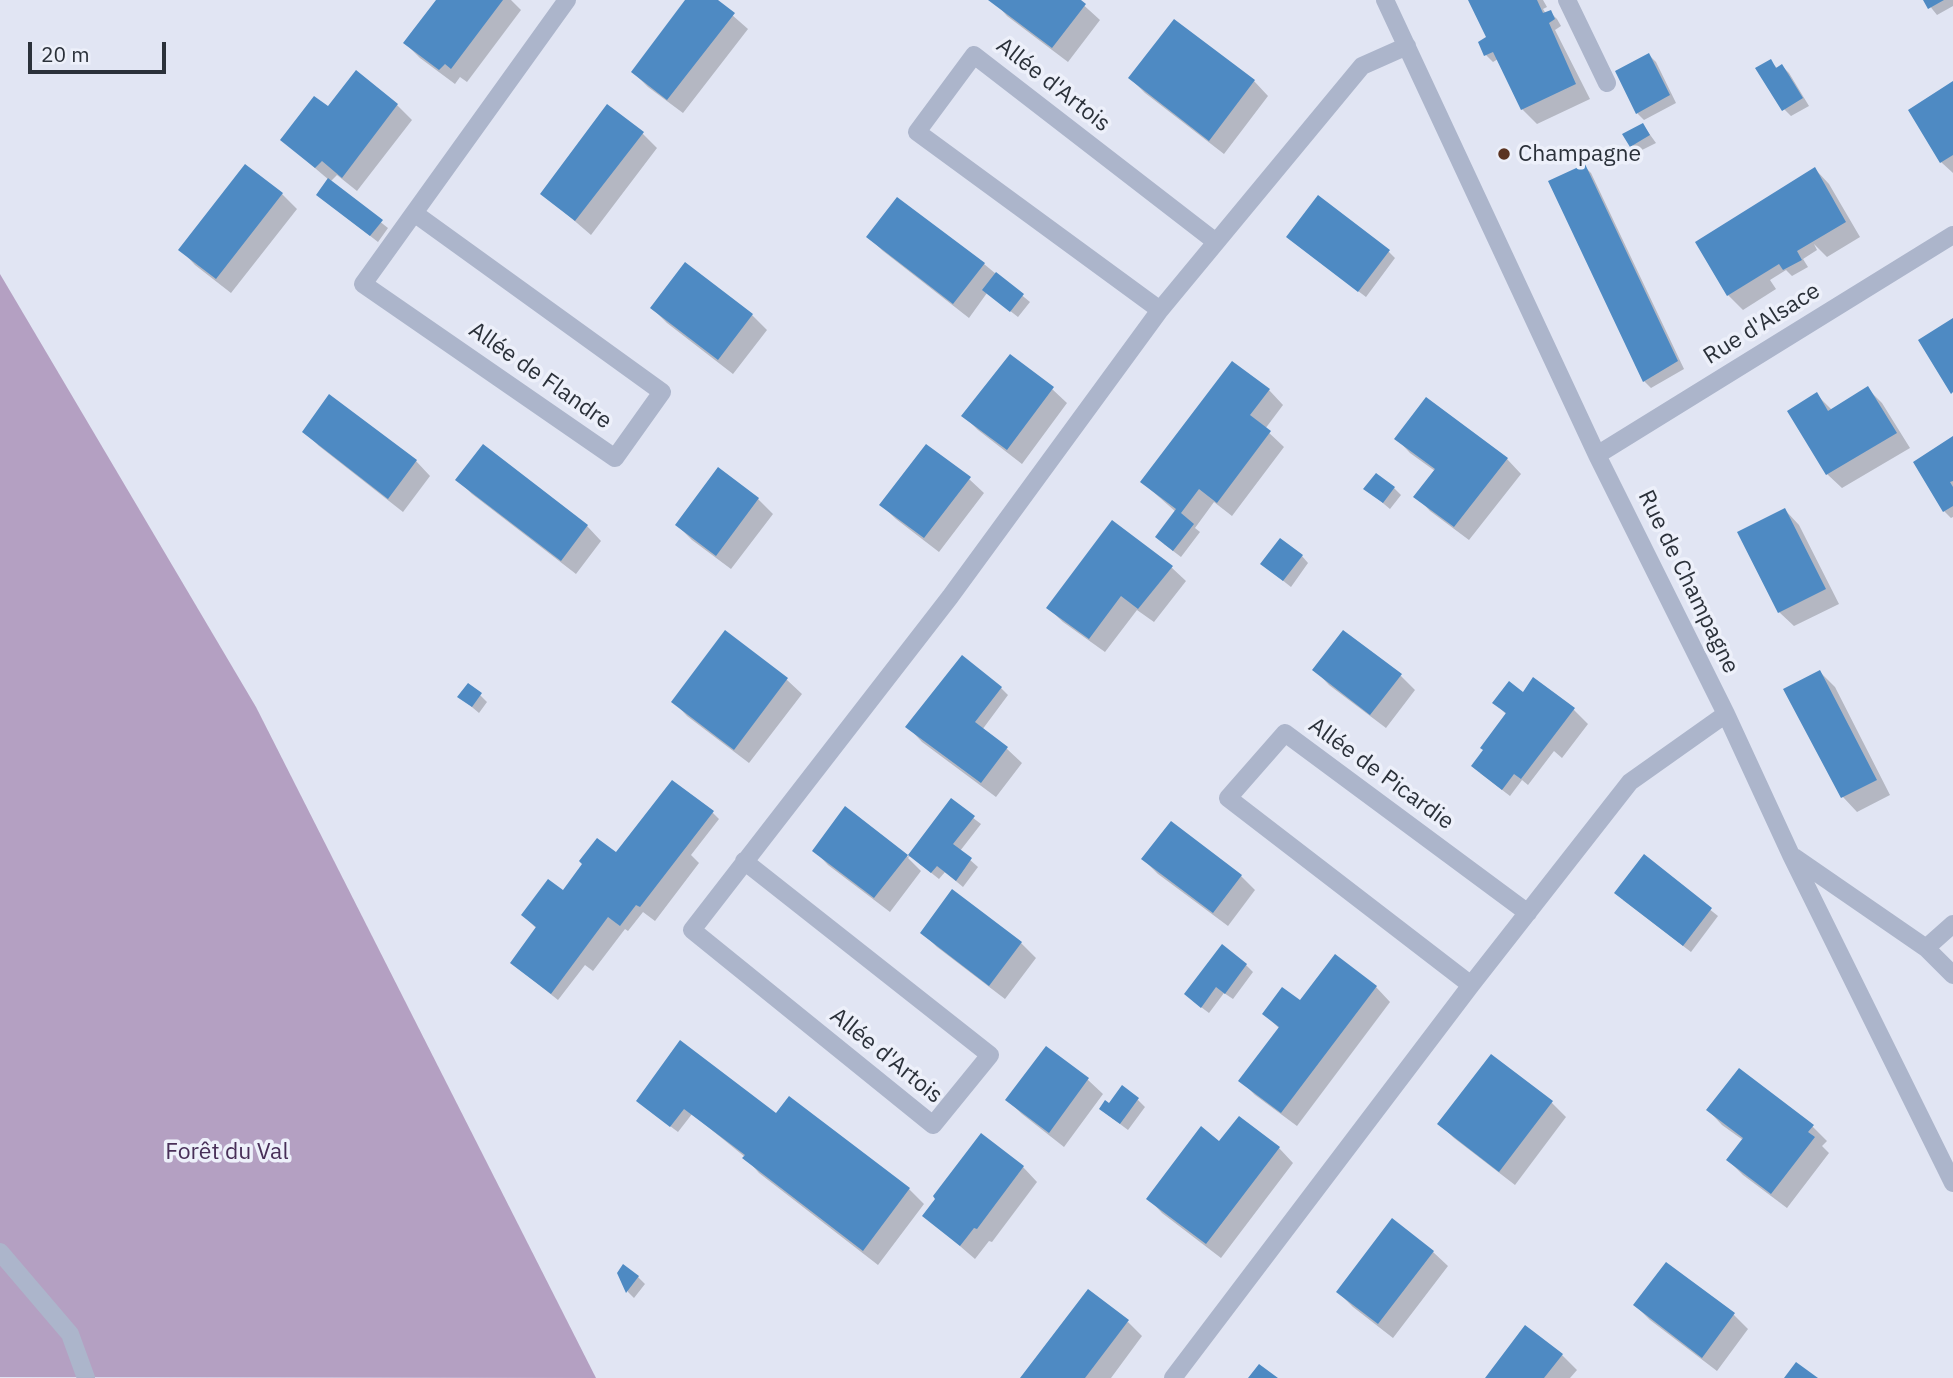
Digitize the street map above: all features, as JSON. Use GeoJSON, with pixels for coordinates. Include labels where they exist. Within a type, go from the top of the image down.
{"type":"FeatureCollection","features":[{"type":"Feature","properties":{"kind":"street","name":"Allée de Flandre"},"geometry":{"type":"LineString","coordinates":[[414,213],[662,392],[615,458],[363,284],[414,213],[567,0]]}},
{"type":"Feature","properties":{"kind":"street","name":"Rue de Champagne"},"geometry":{"type":"LineString","coordinates":[[1385,0],[1597,455],[1726,714],[1791,855],[1953,1183]]}},
{"type":"Feature","properties":{"kind":"street"},"geometry":{"type":"LineString","coordinates":[[1567,0],[1607,83]]}},
{"type":"Feature","properties":{"kind":"street","name":"Allée d'Artois"},"geometry":{"type":"LineString","coordinates":[[744,862],[990,1055],[933,1125],[692,930],[744,862],[950,597],[1160,310],[1362,66],[1406,46]]}},
{"type":"Feature","properties":{"kind":"street","name":"Allée d'Artois"},"geometry":{"type":"LineString","coordinates":[[1160,310],[917,132],[974,55],[1216,242]]}},
{"type":"Feature","properties":{"kind":"street","name":"Rue d'Alsace"},"geometry":{"type":"LineString","coordinates":[[1597,455],[1953,235]]}},
{"type":"Feature","properties":{"kind":"street"},"geometry":{"type":"LineString","coordinates":[[1173,1378],[1471,985],[1630,782],[1726,714]]}},
{"type":"Feature","properties":{"kind":"street","name":"Allée de Picardie"},"geometry":{"type":"LineString","coordinates":[[1471,985],[1228,799],[1285,733],[1528,913]]}},
{"type":"Feature","properties":{"kind":"street"},"geometry":{"type":"LineString","coordinates":[[1791,855],[1926,948],[1953,975]]}},
{"type":"Feature","properties":{"kind":"street"},"geometry":{"type":"LineString","coordinates":[[1926,948],[1953,924]]}},
{"type":"Feature","properties":{"kind":"street"},"geometry":{"type":"LineString","coordinates":[[0,1251],[70,1334],[86,1378]]}},
{"type":"Feature","properties":{"kind":"green space","name":"Forêt du Val"},"geometry":{"type":"Polygon","coordinates":[[[0,274],[256,707],[596,1378],[0,1377],[0,274]]]}},
{"type":"Feature","properties":{"kind":"building"},"geometry":{"type":"Polygon","coordinates":[[[436,0],[503,0],[451,69],[445,64],[439,70],[403,43],[436,0]]]}},
{"type":"Feature","properties":{"kind":"building"},"geometry":{"type":"Polygon","coordinates":[[[685,0],[718,0],[735,13],[667,100],[631,72],[685,0]]]}},
{"type":"Feature","properties":{"kind":"building"},"geometry":{"type":"Polygon","coordinates":[[[988,0],[1081,0],[1086,4],[1052,48],[988,0]]]}},
{"type":"Feature","properties":{"kind":"building"},"geometry":{"type":"Polygon","coordinates":[[[1468,0],[1537,0],[1543,13],[1551,10],[1555,19],[1549,23],[1576,84],[1521,110],[1493,52],[1484,56],[1478,42],[1486,37],[1468,0]]]}},
{"type":"Feature","properties":{"kind":"building"},"geometry":{"type":"Polygon","coordinates":[[[1923,0],[1944,0],[1928,9],[1923,0]]]}},
{"type":"Feature","properties":{"kind":"building"},"geometry":{"type":"Polygon","coordinates":[[[1174,19],[1255,80],[1209,141],[1128,78],[1174,19]]]}},
{"type":"Feature","properties":{"kind":"building"},"geometry":{"type":"Polygon","coordinates":[[[1649,53],[1670,95],[1636,114],[1615,71],[1649,53]]]}},
{"type":"Feature","properties":{"kind":"building"},"geometry":{"type":"Polygon","coordinates":[[[1771,59],[1776,68],[1782,64],[1803,98],[1782,111],[1755,68],[1771,59]]]}},
{"type":"Feature","properties":{"kind":"building"},"geometry":{"type":"Polygon","coordinates":[[[356,70],[398,104],[342,178],[322,161],[315,168],[280,140],[314,96],[328,106],[356,70]]]}},
{"type":"Feature","properties":{"kind":"building"},"geometry":{"type":"Polygon","coordinates":[[[1953,81],[1953,155],[1940,163],[1908,110],[1953,81]]]}},
{"type":"Feature","properties":{"kind":"building"},"geometry":{"type":"Polygon","coordinates":[[[607,104],[644,132],[575,221],[540,194],[607,104]]]}},
{"type":"Feature","properties":{"kind":"building"},"geometry":{"type":"Polygon","coordinates":[[[1643,123],[1650,135],[1630,147],[1622,134],[1643,123]]]}},
{"type":"Feature","properties":{"kind":"building"},"geometry":{"type":"Polygon","coordinates":[[[245,164],[283,193],[216,279],[178,250],[245,164]]]}},
{"type":"Feature","properties":{"kind":"building"},"geometry":{"type":"Polygon","coordinates":[[[1585,164],[1678,361],[1643,382],[1548,181],[1585,164]]]}},
{"type":"Feature","properties":{"kind":"building"},"geometry":{"type":"Polygon","coordinates":[[[1815,167],[1846,222],[1797,251],[1802,260],[1783,270],[1779,264],[1727,296],[1695,242],[1815,167]]]}},
{"type":"Feature","properties":{"kind":"building"},"geometry":{"type":"Polygon","coordinates":[[[328,178],[383,220],[370,236],[316,195],[328,178]]]}},
{"type":"Feature","properties":{"kind":"building"},"geometry":{"type":"Polygon","coordinates":[[[1318,195],[1390,250],[1358,292],[1286,237],[1318,195]]]}},
{"type":"Feature","properties":{"kind":"building"},"geometry":{"type":"Polygon","coordinates":[[[897,197],[985,263],[953,304],[866,237],[897,197]]]}},
{"type":"Feature","properties":{"kind":"building"},"geometry":{"type":"Polygon","coordinates":[[[685,262],[753,314],[718,360],[650,308],[685,262]]]}},
{"type":"Feature","properties":{"kind":"building"},"geometry":{"type":"Polygon","coordinates":[[[996,272],[1024,294],[1010,312],[982,290],[996,272]]]}},
{"type":"Feature","properties":{"kind":"building"},"geometry":{"type":"Polygon","coordinates":[[[1953,318],[1953,392],[1951,394],[1918,340],[1953,318]]]}},
{"type":"Feature","properties":{"kind":"building"},"geometry":{"type":"Polygon","coordinates":[[[1010,354],[1054,387],[1007,450],[961,416],[1010,354]]]}},
{"type":"Feature","properties":{"kind":"building"},"geometry":{"type":"Polygon","coordinates":[[[1232,361],[1270,389],[1250,415],[1271,431],[1217,503],[1199,489],[1181,513],[1194,524],[1173,551],[1155,537],[1176,509],[1140,482],[1232,361]]]}},
{"type":"Feature","properties":{"kind":"building"},"geometry":{"type":"Polygon","coordinates":[[[1868,386],[1897,433],[1826,475],[1787,411],[1817,392],[1828,411],[1868,386]]]}},
{"type":"Feature","properties":{"kind":"building"},"geometry":{"type":"Polygon","coordinates":[[[329,394],[417,460],[388,499],[302,432],[329,394]]]}},
{"type":"Feature","properties":{"kind":"building"},"geometry":{"type":"Polygon","coordinates":[[[1426,397],[1508,458],[1454,527],[1413,497],[1435,469],[1394,439],[1426,397]]]}},
{"type":"Feature","properties":{"kind":"building"},"geometry":{"type":"Polygon","coordinates":[[[1953,436],[1953,481],[1950,482],[1953,487],[1953,506],[1943,512],[1913,462],[1953,436]]]}},
{"type":"Feature","properties":{"kind":"building"},"geometry":{"type":"Polygon","coordinates":[[[483,444],[588,525],[561,561],[455,480],[483,444]]]}},
{"type":"Feature","properties":{"kind":"building"},"geometry":{"type":"Polygon","coordinates":[[[926,444],[971,477],[924,538],[879,505],[926,444]]]}},
{"type":"Feature","properties":{"kind":"building"},"geometry":{"type":"Polygon","coordinates":[[[718,467],[759,498],[716,556],[675,525],[718,467]]]}},
{"type":"Feature","properties":{"kind":"building"},"geometry":{"type":"Polygon","coordinates":[[[1376,473],[1395,487],[1383,503],[1363,489],[1376,473]]]}},
{"type":"Feature","properties":{"kind":"building"},"geometry":{"type":"Polygon","coordinates":[[[1785,508],[1826,589],[1778,613],[1737,532],[1785,508]]]}},
{"type":"Feature","properties":{"kind":"building"},"geometry":{"type":"Polygon","coordinates":[[[1112,520],[1173,566],[1138,609],[1121,596],[1089,639],[1046,608],[1112,520]]]}},
{"type":"Feature","properties":{"kind":"building"},"geometry":{"type":"Polygon","coordinates":[[[1280,538],[1303,555],[1283,581],[1260,564],[1280,538]]]}},
{"type":"Feature","properties":{"kind":"building"},"geometry":{"type":"Polygon","coordinates":[[[725,630],[788,678],[734,750],[671,702],[725,630]]]}},
{"type":"Feature","properties":{"kind":"building"},"geometry":{"type":"Polygon","coordinates":[[[1343,630],[1402,674],[1370,715],[1312,670],[1343,630]]]}},
{"type":"Feature","properties":{"kind":"building"},"geometry":{"type":"Polygon","coordinates":[[[962,655],[1002,687],[975,722],[1008,747],[981,783],[905,727],[962,655]]]}},
{"type":"Feature","properties":{"kind":"building"},"geometry":{"type":"Polygon","coordinates":[[[1820,670],[1877,780],[1841,798],[1783,689],[1820,670]]]}},
{"type":"Feature","properties":{"kind":"building"},"geometry":{"type":"Polygon","coordinates":[[[1533,677],[1575,708],[1521,779],[1514,774],[1502,790],[1471,766],[1483,750],[1480,748],[1506,713],[1492,703],[1509,681],[1523,692],[1533,677]]]}},
{"type":"Feature","properties":{"kind":"building"},"geometry":{"type":"Polygon","coordinates":[[[468,683],[482,693],[472,707],[457,697],[468,683]]]}},
{"type":"Feature","properties":{"kind":"building"},"geometry":{"type":"Polygon","coordinates":[[[672,780],[714,811],[640,907],[636,905],[620,926],[608,917],[551,994],[510,963],[536,927],[521,915],[548,879],[563,890],[582,864],[579,861],[597,838],[616,852],[672,780]]]}},
{"type":"Feature","properties":{"kind":"building"},"geometry":{"type":"Polygon","coordinates":[[[951,798],[975,816],[953,844],[972,858],[956,881],[937,866],[931,873],[908,855],[951,798]]]}},
{"type":"Feature","properties":{"kind":"building"},"geometry":{"type":"Polygon","coordinates":[[[845,806],[908,855],[874,898],[812,851],[845,806]]]}},
{"type":"Feature","properties":{"kind":"building"},"geometry":{"type":"Polygon","coordinates":[[[1171,821],[1242,875],[1213,913],[1141,859],[1171,821]]]}},
{"type":"Feature","properties":{"kind":"building"},"geometry":{"type":"Polygon","coordinates":[[[1644,854],[1712,908],[1683,946],[1614,893],[1644,854]]]}},
{"type":"Feature","properties":{"kind":"building"},"geometry":{"type":"Polygon","coordinates":[[[952,889],[1022,942],[989,986],[920,933],[952,889]]]}},
{"type":"Feature","properties":{"kind":"building"},"geometry":{"type":"Polygon","coordinates":[[[1222,944],[1247,964],[1225,994],[1216,987],[1201,1008],[1184,994],[1222,944]]]}},
{"type":"Feature","properties":{"kind":"building"},"geometry":{"type":"Polygon","coordinates":[[[1335,954],[1377,986],[1281,1113],[1238,1081],[1279,1027],[1262,1014],[1282,987],[1300,1000],[1335,954]]]}},
{"type":"Feature","properties":{"kind":"building"},"geometry":{"type":"Polygon","coordinates":[[[680,1040],[776,1113],[789,1096],[910,1188],[863,1251],[742,1158],[745,1155],[684,1109],[670,1127],[636,1101],[680,1040]]]}},
{"type":"Feature","properties":{"kind":"building"},"geometry":{"type":"Polygon","coordinates":[[[1046,1046],[1089,1078],[1049,1133],[1005,1100],[1046,1046]]]}},
{"type":"Feature","properties":{"kind":"building"},"geometry":{"type":"Polygon","coordinates":[[[1491,1054],[1553,1101],[1499,1172],[1437,1124],[1491,1054]]]}},
{"type":"Feature","properties":{"kind":"building"},"geometry":{"type":"Polygon","coordinates":[[[1739,1068],[1814,1125],[1808,1132],[1815,1137],[1771,1194],[1726,1160],[1743,1138],[1706,1110],[1739,1068]]]}},
{"type":"Feature","properties":{"kind":"building"},"geometry":{"type":"Polygon","coordinates":[[[1122,1085],[1139,1098],[1120,1124],[1099,1109],[1105,1100],[1109,1103],[1122,1085]]]}},
{"type":"Feature","properties":{"kind":"building"},"geometry":{"type":"Polygon","coordinates":[[[1239,1116],[1280,1147],[1206,1244],[1146,1199],[1201,1126],[1219,1141],[1239,1116]]]}},
{"type":"Feature","properties":{"kind":"building"},"geometry":{"type":"Polygon","coordinates":[[[981,1133],[1024,1166],[977,1229],[974,1228],[960,1246],[922,1216],[935,1199],[933,1196],[981,1133]]]}},
{"type":"Feature","properties":{"kind":"building"},"geometry":{"type":"Polygon","coordinates":[[[1392,1218],[1434,1251],[1378,1324],[1336,1292],[1392,1218]]]}},
{"type":"Feature","properties":{"kind":"building"},"geometry":{"type":"Polygon","coordinates":[[[1666,1262],[1735,1313],[1702,1358],[1633,1305],[1666,1262]]]}},
{"type":"Feature","properties":{"kind":"building"},"geometry":{"type":"Polygon","coordinates":[[[623,1264],[639,1276],[626,1293],[617,1273],[623,1264]]]}},
{"type":"Feature","properties":{"kind":"building"},"geometry":{"type":"Polygon","coordinates":[[[1088,1289],[1129,1320],[1085,1378],[1020,1378],[1088,1289]]]}},
{"type":"Feature","properties":{"kind":"building"},"geometry":{"type":"Polygon","coordinates":[[[1525,1325],[1563,1354],[1544,1378],[1485,1378],[1525,1325]]]}},
{"type":"Feature","properties":{"kind":"building"},"geometry":{"type":"Polygon","coordinates":[[[1796,1362],[1818,1378],[1784,1378],[1796,1362]]]}},
{"type":"Feature","properties":{"kind":"building"},"geometry":{"type":"Polygon","coordinates":[[[1259,1364],[1278,1378],[1248,1378],[1259,1364]]]}},
{"type":"Feature","properties":{"kind":"place","name":"Champagne"},"geometry":{"type":"Point","coordinates":[1504,154]}}]}
